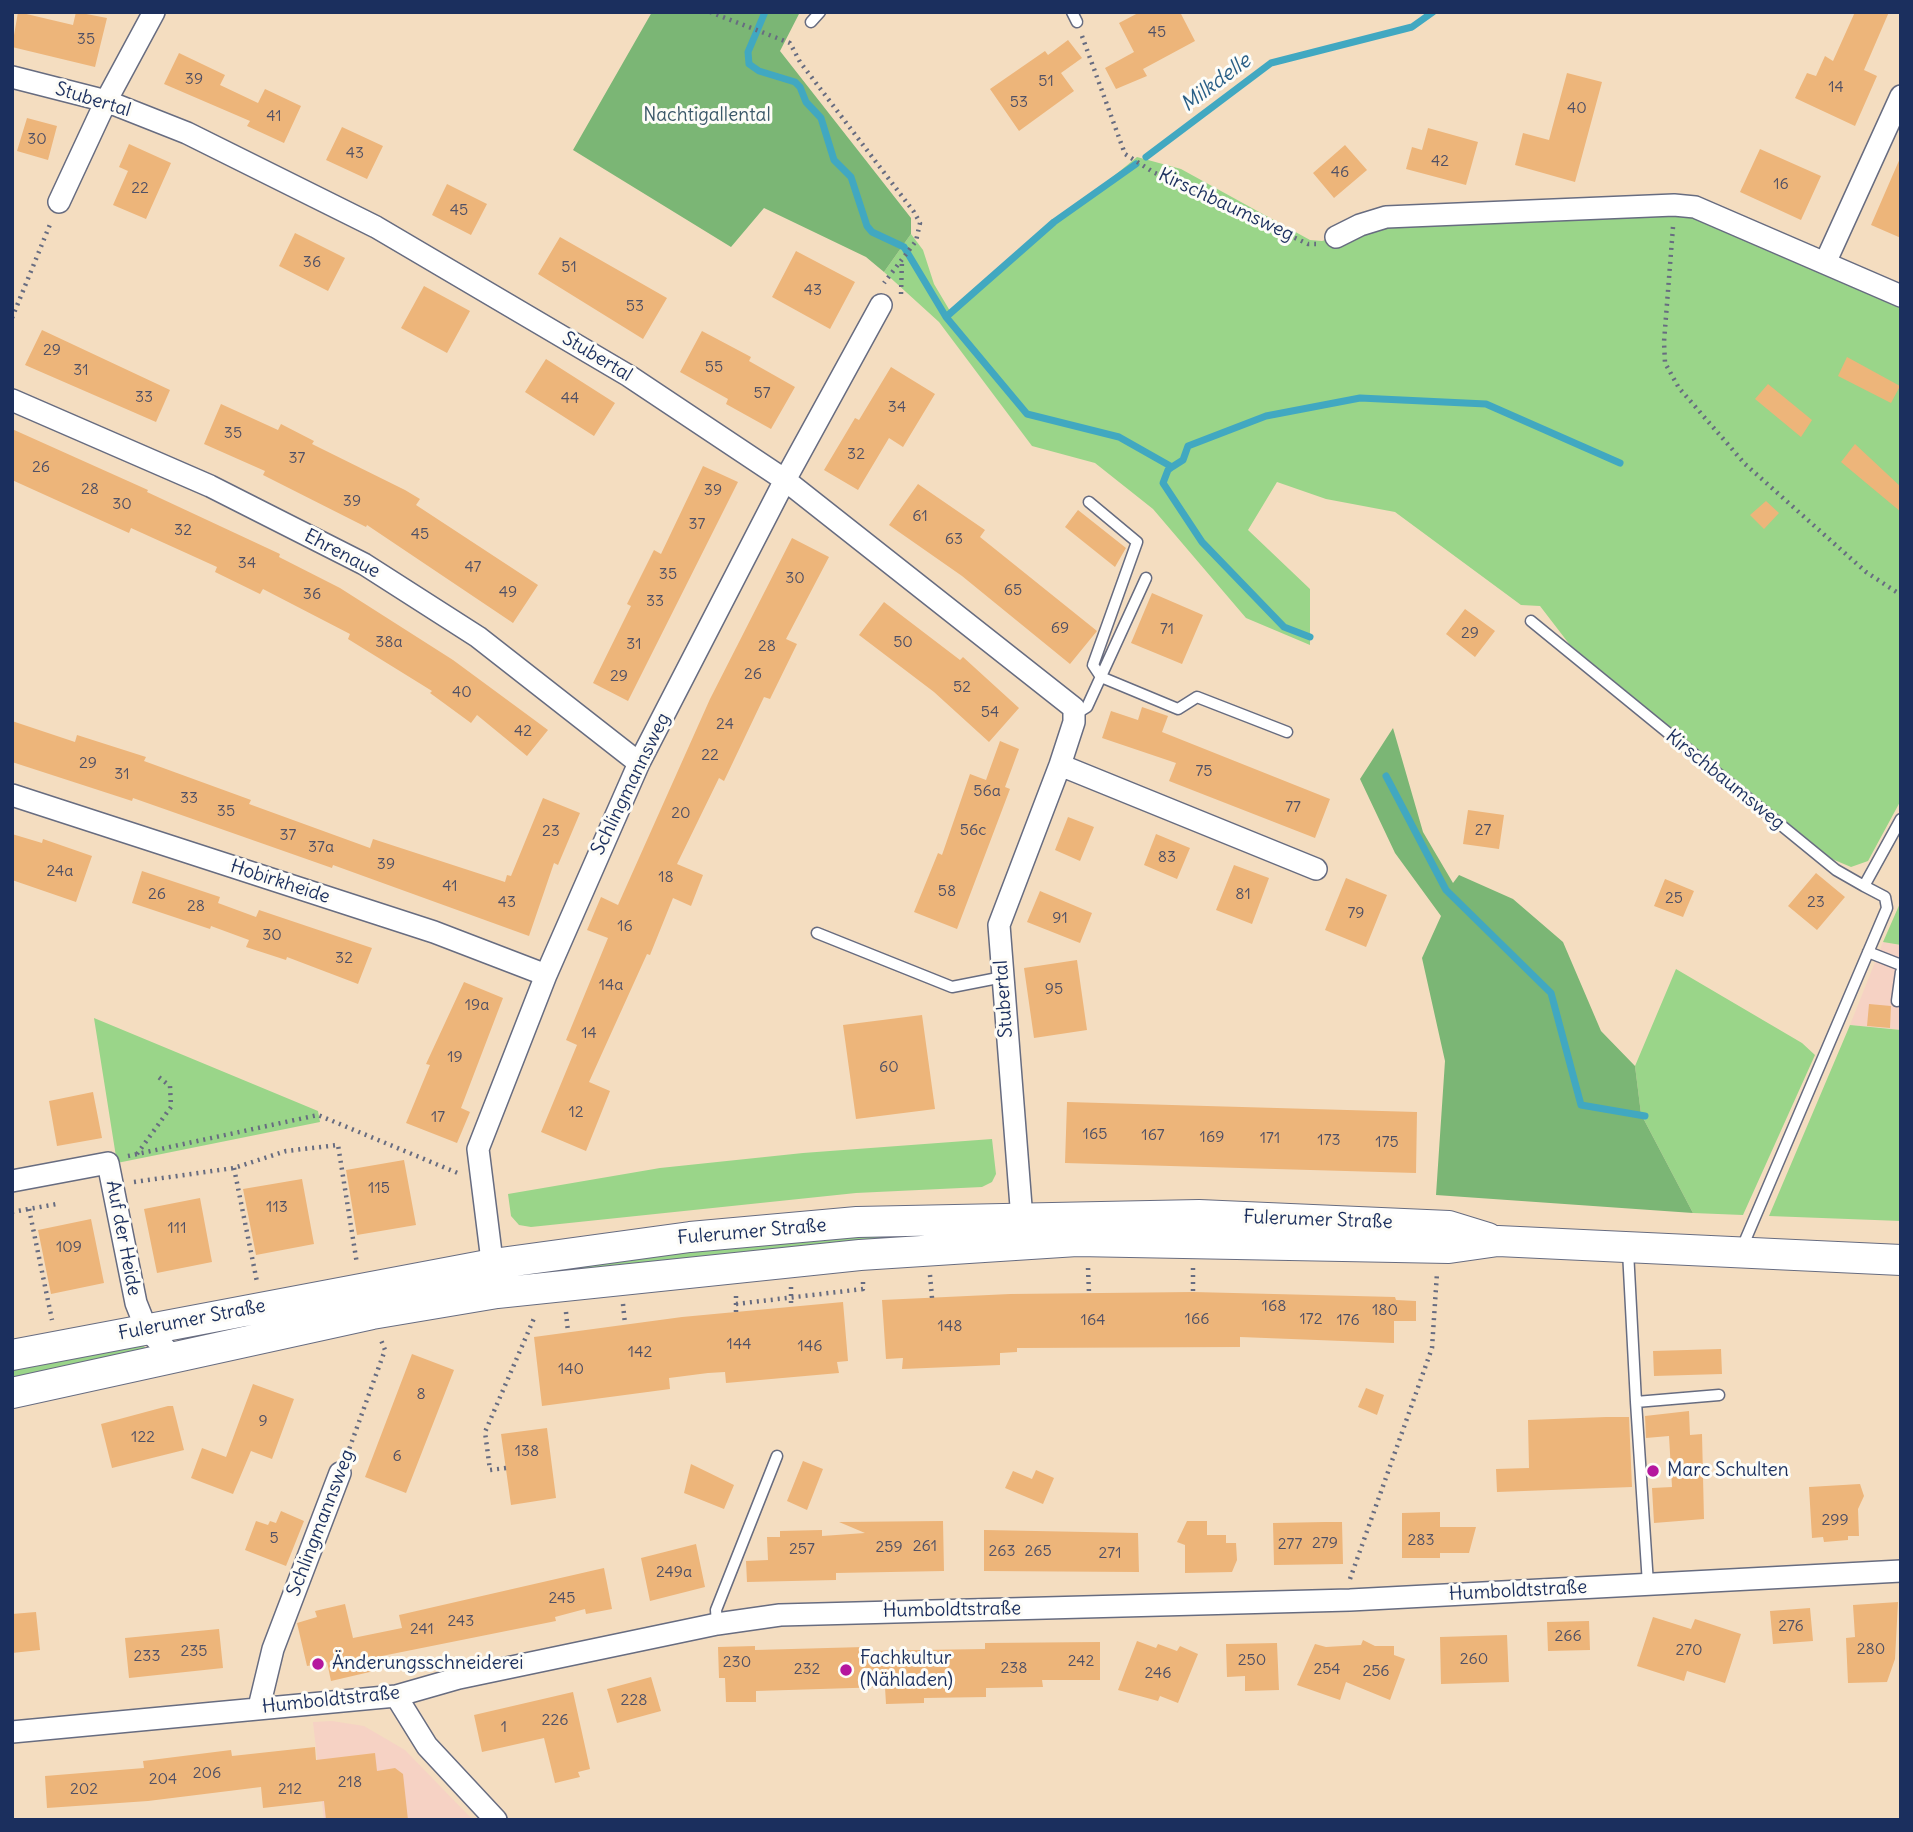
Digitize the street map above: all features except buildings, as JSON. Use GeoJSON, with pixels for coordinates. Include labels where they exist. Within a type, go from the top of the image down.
{"type":"FeatureCollection","features":[{"type":"Feature","properties":{"kind":"main road","name":"Fulerumer Straße"},"geometry":{"type":"LineString","coordinates":[[12,1393],[372,1314],[496,1293],[1023,1231],[1199,1215],[1449,1226],[1498,1241]]}},
{"type":"Feature","properties":{"kind":"main road","name":"Fulerumer Straße"},"geometry":{"type":"LineString","coordinates":[[12,1354],[492,1264],[690,1237],[856,1222],[1023,1231],[1077,1241],[1449,1248],[1498,1241],[1901,1261]]}},
{"type":"Feature","properties":{"kind":"street"},"geometry":{"type":"LineString","coordinates":[[59,202],[107,101],[154,12]]}},
{"type":"Feature","properties":{"kind":"street","name":"Stubertal"},"geometry":{"type":"LineString","coordinates":[[12,77],[107,101],[187,133],[376,227],[629,376],[785,480],[1074,708],[1074,722],[1060,765],[999,925],[1023,1231]]}},
{"type":"Feature","properties":{"kind":"street"},"geometry":{"type":"LineString","coordinates":[[1825,263],[1901,96]]}},
{"type":"Feature","properties":{"kind":"street"},"geometry":{"type":"LineString","coordinates":[[1336,237],[1360,225],[1387,217],[1674,205],[1695,207],[1901,296]]}},
{"type":"Feature","properties":{"kind":"street","name":"Schlingmannsweg"},"geometry":{"type":"LineString","coordinates":[[496,1293],[480,1183],[478,1149],[546,975],[639,763],[785,480],[881,305]]}},
{"type":"Feature","properties":{"kind":"street","name":"Ehrenaue"},"geometry":{"type":"LineString","coordinates":[[12,400],[210,486],[363,564],[478,637],[639,763]]}},
{"type":"Feature","properties":{"kind":"street"},"geometry":{"type":"LineString","coordinates":[[1060,765],[1316,869]]}},
{"type":"Feature","properties":{"kind":"street","name":"Hobirkheide"},"geometry":{"type":"LineString","coordinates":[[12,795],[435,932],[546,975]]}},
{"type":"Feature","properties":{"kind":"street","name":"Auf der Heide"},"geometry":{"type":"LineString","coordinates":[[12,1181],[108,1163],[136,1303],[146,1328],[173,1357]]}},
{"type":"Feature","properties":{"kind":"street","name":"Schlingmannsweg"},"geometry":{"type":"LineString","coordinates":[[259,1707],[273,1649],[340,1473]]}},
{"type":"Feature","properties":{"kind":"street","name":"Humboldtstraße"},"geometry":{"type":"LineString","coordinates":[[12,1732],[396,1696],[459,1678],[717,1624],[780,1615],[1350,1600],[1901,1571]]}},
{"type":"Feature","properties":{"kind":"street"},"geometry":{"type":"LineString","coordinates":[[396,1696],[427,1746],[496,1820]]}},
{"type":"Feature","properties":{"kind":"lane"},"geometry":{"type":"LineString","coordinates":[[811,22],[820,12]]}},
{"type":"Feature","properties":{"kind":"lane"},"geometry":{"type":"LineString","coordinates":[[1089,502],[1137,542],[1093,665],[1101,677],[1178,709],[1197,696],[1287,732]]}},
{"type":"Feature","properties":{"kind":"lane"},"geometry":{"type":"LineString","coordinates":[[1074,715],[1087,707],[1146,578]]}},
{"type":"Feature","properties":{"kind":"lane","name":"Kirschbaumsweg"},"geometry":{"type":"LineString","coordinates":[[1531,621],[1836,870],[1885,897],[1887,908],[1868,952]]}},
{"type":"Feature","properties":{"kind":"lane"},"geometry":{"type":"LineString","coordinates":[[1864,886],[1901,819]]}},
{"type":"Feature","properties":{"kind":"lane"},"geometry":{"type":"LineString","coordinates":[[817,933],[952,987],[1003,977]]}},
{"type":"Feature","properties":{"kind":"lane"},"geometry":{"type":"LineString","coordinates":[[1741,1252],[1868,952],[1901,965]]}},
{"type":"Feature","properties":{"kind":"lane"},"geometry":{"type":"LineString","coordinates":[[1897,1001],[1901,972]]}},
{"type":"Feature","properties":{"kind":"lane"},"geometry":{"type":"LineString","coordinates":[[1628,1248],[1648,1584]]}},
{"type":"Feature","properties":{"kind":"lane"},"geometry":{"type":"LineString","coordinates":[[1636,1402],[1719,1395]]}},
{"type":"Feature","properties":{"kind":"lane"},"geometry":{"type":"LineString","coordinates":[[717,1624],[716,1610],[777,1456]]}},
{"type":"Feature","properties":{"kind":"path"},"geometry":{"type":"LineString","coordinates":[[710,12],[790,43],[800,62],[920,223],[916,241],[902,260]]}},
{"type":"Feature","properties":{"kind":"path","name":"Kirschbaumsweg"},"geometry":{"type":"LineString","coordinates":[[1075,17],[1125,154],[1134,162],[1308,244],[1322,244],[1336,237]]}},
{"type":"Feature","properties":{"kind":"path"},"geometry":{"type":"LineString","coordinates":[[12,317],[59,202]]}},
{"type":"Feature","properties":{"kind":"path"},"geometry":{"type":"LineString","coordinates":[[1674,205],[1664,342],[1665,363],[1679,388],[1745,464],[1866,572],[1901,595]]}},
{"type":"Feature","properties":{"kind":"path"},"geometry":{"type":"LineString","coordinates":[[137,1154],[171,1107],[170,1086],[156,1075]]}},
{"type":"Feature","properties":{"kind":"path"},"geometry":{"type":"LineString","coordinates":[[122,1157],[318,1115],[480,1183]]}},
{"type":"Feature","properties":{"kind":"path"},"geometry":{"type":"LineString","coordinates":[[136,1193],[133,1181],[234,1168],[286,1151],[338,1145],[357,1264]]}},
{"type":"Feature","properties":{"kind":"path"},"geometry":{"type":"LineString","coordinates":[[234,1168],[257,1282]]}},
{"type":"Feature","properties":{"kind":"path"},"geometry":{"type":"LineString","coordinates":[[12,1212],[57,1204]]}},
{"type":"Feature","properties":{"kind":"path"},"geometry":{"type":"LineString","coordinates":[[29,1209],[43,1265],[52,1320]]}},
{"type":"Feature","properties":{"kind":"path"},"geometry":{"type":"LineString","coordinates":[[1350,1600],[1350,1580],[1432,1348],[1437,1273],[1449,1248]]}},
{"type":"Feature","properties":{"kind":"path"},"geometry":{"type":"LineString","coordinates":[[1088,1268],[1089,1293]]}},
{"type":"Feature","properties":{"kind":"path"},"geometry":{"type":"LineString","coordinates":[[1193,1268],[1193,1292]]}},
{"type":"Feature","properties":{"kind":"path"},"geometry":{"type":"LineString","coordinates":[[930,1275],[932,1298]]}},
{"type":"Feature","properties":{"kind":"path"},"geometry":{"type":"LineString","coordinates":[[736,1304],[863,1289],[862,1278]]}},
{"type":"Feature","properties":{"kind":"path"},"geometry":{"type":"LineString","coordinates":[[790,1283],[791,1307]]}},
{"type":"Feature","properties":{"kind":"path"},"geometry":{"type":"LineString","coordinates":[[736,1287],[736,1312]]}},
{"type":"Feature","properties":{"kind":"path"},"geometry":{"type":"LineString","coordinates":[[623,1301],[625,1324]]}},
{"type":"Feature","properties":{"kind":"path"},"geometry":{"type":"LineString","coordinates":[[565,1309],[568,1332]]}},
{"type":"Feature","properties":{"kind":"path"},"geometry":{"type":"LineString","coordinates":[[506,1468],[490,1471],[485,1432],[536,1312]]}},
{"type":"Feature","properties":{"kind":"path","name":"Schlingmannsweg"},"geometry":{"type":"LineString","coordinates":[[340,1473],[385,1350],[380,1340]]}},
{"type":"Feature","properties":{"kind":"shaded area"},"geometry":{"type":"Polygon","coordinates":[[[1883,942],[1901,945],[1901,1030],[1850,1025],[1883,942]]]}},
{"type":"Feature","properties":{"kind":"shaded area"},"geometry":{"type":"Polygon","coordinates":[[[332,1721],[364,1726],[405,1750],[473,1820],[324,1820],[313,1722],[332,1721]]]}},
{"type":"Feature","properties":{"kind":"green space","name":"Nachtigallental"},"geometry":{"type":"Polygon","coordinates":[[[652,12],[800,12],[780,51],[911,218],[911,234],[884,272],[866,257],[764,208],[731,247],[573,150],[652,12]]]}},
{"type":"Feature","properties":{"kind":"green space"},"geometry":{"type":"Polygon","coordinates":[[[1137,157],[1181,169],[1310,240],[1322,241],[1380,225],[1664,214],[1700,217],[1901,307],[1901,800],[1868,861],[1851,867],[1832,859],[1570,645],[1540,606],[1521,605],[1395,512],[1326,499],[1277,482],[1248,530],[1310,589],[1310,645],[1246,618],[1153,509],[1095,463],[1032,446],[939,322],[884,272],[911,234],[923,250],[934,284],[950,311],[1137,157]]]}},
{"type":"Feature","properties":{"kind":"green space"},"geometry":{"type":"Polygon","coordinates":[[[1393,728],[1423,832],[1453,883],[1459,875],[1513,899],[1563,942],[1601,1031],[1635,1066],[1641,1114],[1693,1213],[1436,1195],[1445,1061],[1422,958],[1441,916],[1395,853],[1360,779],[1393,728]]]}},
{"type":"Feature","properties":{"kind":"green space"},"geometry":{"type":"Polygon","coordinates":[[[1901,901],[1901,945],[1883,942],[1901,901]]]}},
{"type":"Feature","properties":{"kind":"green space"},"geometry":{"type":"Polygon","coordinates":[[[1676,969],[1802,1043],[1815,1055],[1743,1215],[1693,1213],[1641,1114],[1635,1066],[1676,969]]]}},
{"type":"Feature","properties":{"kind":"green space"},"geometry":{"type":"Polygon","coordinates":[[[94,1018],[318,1111],[320,1122],[117,1163],[94,1018]]]}},
{"type":"Feature","properties":{"kind":"green space"},"geometry":{"type":"Polygon","coordinates":[[[1850,1025],[1901,1030],[1901,1221],[1769,1216],[1850,1025]]]}},
{"type":"Feature","properties":{"kind":"green space"},"geometry":{"type":"Polygon","coordinates":[[[992,1139],[996,1174],[992,1182],[982,1187],[856,1193],[531,1227],[519,1225],[511,1216],[508,1194],[660,1168],[803,1153],[992,1139]]]}},
{"type":"Feature","properties":{"kind":"green space"},"geometry":{"type":"Polygon","coordinates":[[[920,1231],[885,1243],[530,1281],[513,1269],[687,1247],[920,1231]]]}},
{"type":"Feature","properties":{"kind":"green space"},"geometry":{"type":"Polygon","coordinates":[[[135,1339],[152,1353],[12,1385],[12,1363],[135,1339]]]}},
{"type":"Feature","properties":{"kind":"waterway"},"geometry":{"type":"LineString","coordinates":[[765,12],[748,52],[749,64],[759,71],[795,82],[800,87],[806,102],[821,118],[834,160],[851,177],[867,226],[872,232],[904,247],[946,317],[1027,414],[1119,437],[1172,467],[1163,483],[1202,542],[1284,627],[1310,637]]}},
{"type":"Feature","properties":{"kind":"waterway","name":"Milkdelle"},"geometry":{"type":"LineString","coordinates":[[1146,157],[1271,63],[1412,27],[1433,12]]}},
{"type":"Feature","properties":{"kind":"waterway","name":"Milkdelle"},"geometry":{"type":"LineString","coordinates":[[946,317],[1054,222],[1136,164]]}},
{"type":"Feature","properties":{"kind":"waterway"},"geometry":{"type":"LineString","coordinates":[[1172,467],[1183,460],[1188,446],[1266,416],[1360,398],[1486,404],[1620,463]]}},
{"type":"Feature","properties":{"kind":"waterway"},"geometry":{"type":"LineString","coordinates":[[1386,776],[1446,890],[1551,993],[1581,1105],[1645,1116]]}},
{"type":"Feature","properties":{"kind":"place","name":"Marc Schulten"},"geometry":{"type":"Point","coordinates":[1653,1471]}},
{"type":"Feature","properties":{"kind":"place","name":"Änderungsschneiderei"},"geometry":{"type":"Point","coordinates":[318,1664]}},
{"type":"Feature","properties":{"kind":"place","name":"Fachkultur (Nähladen)"},"geometry":{"type":"Point","coordinates":[846,1670]}}]}
